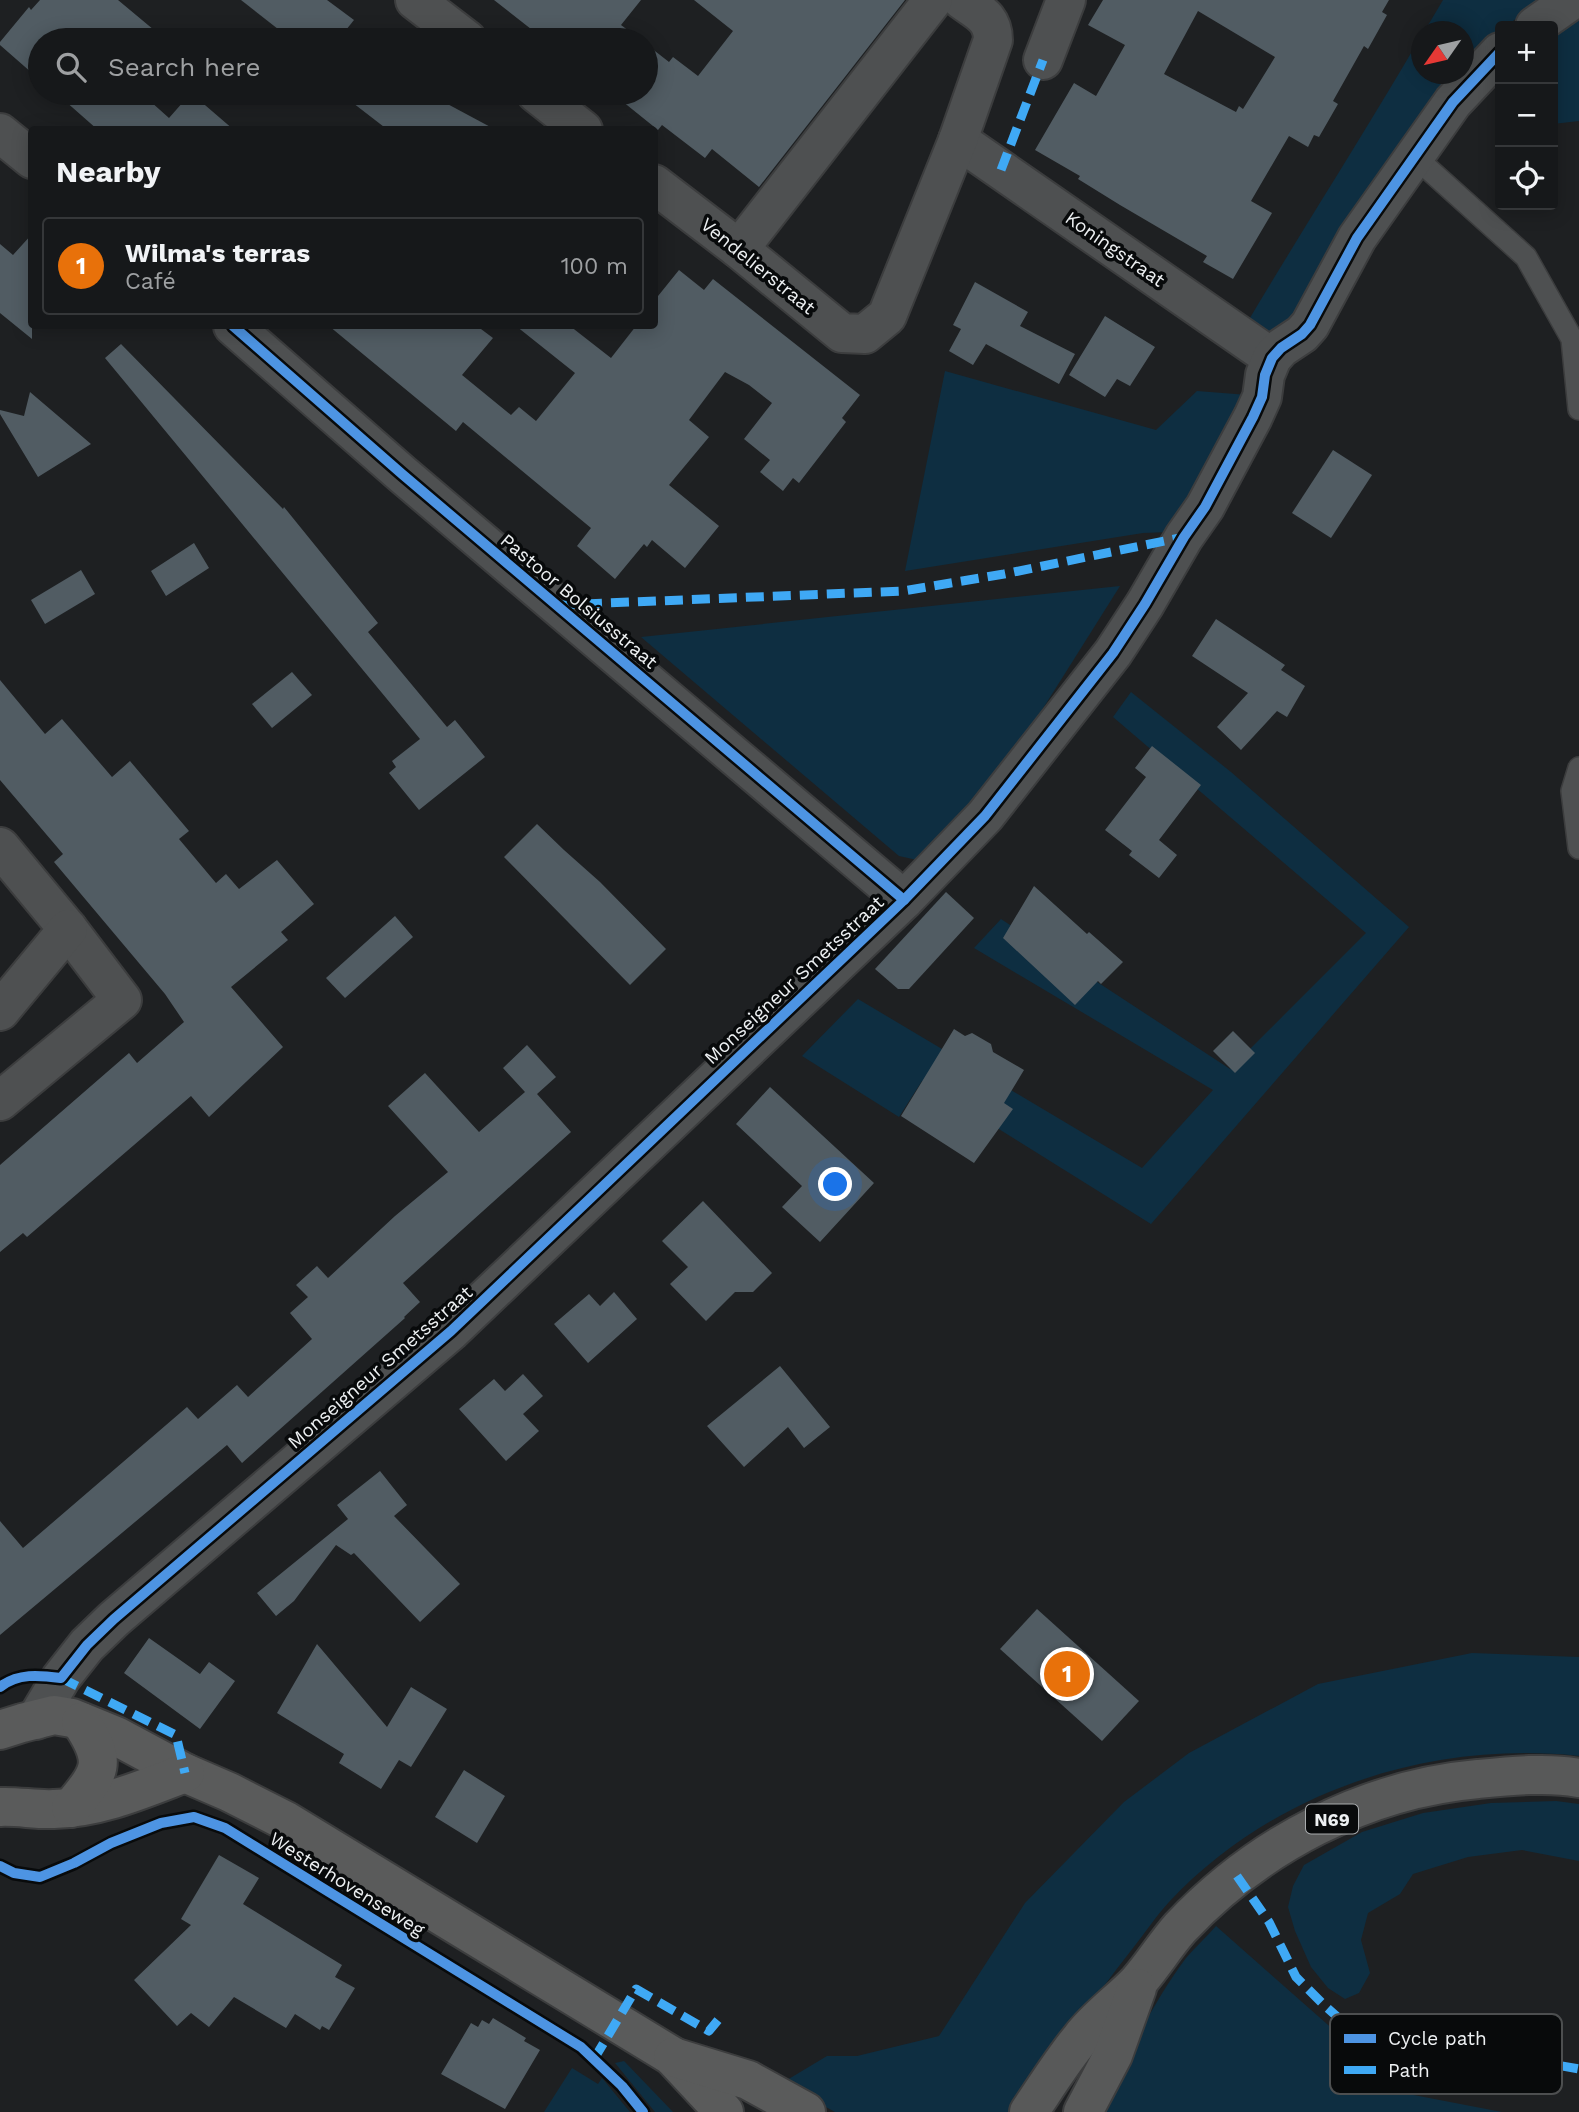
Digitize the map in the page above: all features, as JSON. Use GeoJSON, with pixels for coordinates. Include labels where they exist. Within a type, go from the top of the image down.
{"type":"FeatureCollection","features":[{"type":"Feature","properties":{"kind":"main road","name":"N69"},"geometry":{"type":"LineString","coordinates":[[1029,2112],[1081,2036],[1140,1980],[1180,1928],[1237,1876],[1294,1837],[1339,1815],[1382,1799],[1462,1780],[1507,1776],[1579,1778]]}},
{"type":"Feature","properties":{"kind":"main road","name":"N69"},"geometry":{"type":"LineString","coordinates":[[1083,2112],[1113,2055],[1140,1980]]}},
{"type":"Feature","properties":{"kind":"street"},"geometry":{"type":"LineString","coordinates":[[415,0],[451,28]]}},
{"type":"Feature","properties":{"kind":"street"},"geometry":{"type":"LineString","coordinates":[[739,249],[933,0]]}},
{"type":"Feature","properties":{"kind":"street"},"geometry":{"type":"LineString","coordinates":[[958,140],[993,40],[993,28],[987,19],[961,0]]}},
{"type":"Feature","properties":{"kind":"street"},"geometry":{"type":"LineString","coordinates":[[1043,60],[1066,0]]}},
{"type":"Feature","properties":{"kind":"street"},"geometry":{"type":"LineString","coordinates":[[1542,21],[1573,0]]}},
{"type":"Feature","properties":{"kind":"street"},"geometry":{"type":"LineString","coordinates":[[1272,358],[1281,348],[1303,334],[1310,325],[1357,238],[1453,102],[1495,57]]}},
{"type":"Feature","properties":{"kind":"street"},"geometry":{"type":"LineString","coordinates":[[551,105],[578,126]]}},
{"type":"Feature","properties":{"kind":"street"},"geometry":{"type":"LineString","coordinates":[[0,133],[28,156]]}},
{"type":"Feature","properties":{"kind":"street","name":"Vendelierstraat"},"geometry":{"type":"LineString","coordinates":[[658,187],[842,333],[865,334],[887,316],[958,140]]}},
{"type":"Feature","properties":{"kind":"street","name":"Koningstraat"},"geometry":{"type":"LineString","coordinates":[[958,140],[1272,358]]}},
{"type":"Feature","properties":{"kind":"street","name":"Pastoor Bolsiusstraat"},"geometry":{"type":"LineString","coordinates":[[236,329],[402,474],[904,900]]}},
{"type":"Feature","properties":{"kind":"street","name":"Monseigneur Smetsstraat"},"geometry":{"type":"LineString","coordinates":[[18,1725],[87,1645],[114,1619],[451,1331],[904,900],[985,816],[1113,653],[1145,604],[1205,507],[1262,397],[1265,375],[1272,358]]}},
{"type":"Feature","properties":{"kind":"street"},"geometry":{"type":"LineString","coordinates":[[0,847],[122,1000],[0,1101]]}},
{"type":"Feature","properties":{"kind":"street"},"geometry":{"type":"LineString","coordinates":[[0,1011],[68,929]]}},
{"type":"Feature","properties":{"kind":"street"},"geometry":{"type":"LineString","coordinates":[[61,1678],[81,1721],[96,1744],[98,1761],[96,1774],[71,1808]]}},
{"type":"Feature","properties":{"kind":"street","name":"Westerhovenseweg"},"geometry":{"type":"LineString","coordinates":[[18,1725],[54,1715],[81,1721],[116,1736],[185,1773],[286,1821],[672,2056],[748,2080],[806,2112]]}},
{"type":"Feature","properties":{"kind":"street"},"geometry":{"type":"LineString","coordinates":[[3,1803],[52,1810],[71,1808],[119,1797],[185,1773]]}},
{"type":"Feature","properties":{"kind":"street","name":"Westerhovenseweg"},"geometry":{"type":"LineString","coordinates":[[672,2056],[724,2112]]}},
{"type":"Feature","properties":{"kind":"lane"},"geometry":{"type":"LineString","coordinates":[[1415,156],[1526,257],[1572,339],[1579,409]]}},
{"type":"Feature","properties":{"kind":"lane"},"geometry":{"type":"LineString","coordinates":[[1579,768],[1572,790],[1579,848]]}},
{"type":"Feature","properties":{"kind":"shaded area"},"geometry":{"type":"Polygon","coordinates":[[[1443,0],[1542,0],[1513,21],[1495,21],[1495,36],[1474,59],[1474,21],[1431,21],[1443,0]]]}},
{"type":"Feature","properties":{"kind":"shaded area"},"geometry":{"type":"Polygon","coordinates":[[[1579,13],[1579,121],[1558,123],[1558,84],[1558,28],[1579,13]]]}},
{"type":"Feature","properties":{"kind":"shaded area"},"geometry":{"type":"Polygon","coordinates":[[[1411,53],[1411,84],[1453,84],[1288,329],[1256,336],[1244,328],[1411,53]]]}},
{"type":"Feature","properties":{"kind":"shaded area"},"geometry":{"type":"Polygon","coordinates":[[[945,371],[1156,430],[1197,391],[1248,395],[1169,532],[1143,533],[905,571],[945,371]]]}},
{"type":"Feature","properties":{"kind":"shaded area"},"geometry":{"type":"Polygon","coordinates":[[[1120,586],[1008,764],[917,860],[899,856],[641,637],[1120,586]]]}},
{"type":"Feature","properties":{"kind":"shaded area"},"geometry":{"type":"Polygon","coordinates":[[[1131,692],[1231,772],[1409,927],[1151,1224],[922,1081],[899,1117],[802,1056],[858,999],[1142,1168],[1213,1090],[974,948],[1001,919],[1230,1069],[1366,933],[1113,717],[1131,692]]]}},
{"type":"Feature","properties":{"kind":"shaded area"},"geometry":{"type":"Polygon","coordinates":[[[1472,1653],[1579,1657],[1579,1756],[1523,1753],[1467,1756],[1411,1766],[1357,1781],[1305,1803],[1256,1830],[1210,1863],[1164,1907],[1088,2008],[1016,2112],[835,2112],[782,2083],[827,2056],[857,2056],[939,2036],[1025,1903],[1124,1802],[1189,1753],[1318,1684],[1472,1653]]]}},
{"type":"Feature","properties":{"kind":"shaded area"},"geometry":{"type":"Polygon","coordinates":[[[1556,1801],[1579,1804],[1579,1861],[1522,1850],[1468,1857],[1413,1874],[1400,1894],[1368,1913],[1361,1940],[1370,1973],[1359,1993],[1345,1999],[1328,1988],[1311,1967],[1288,1907],[1293,1886],[1304,1865],[1362,1832],[1423,1813],[1491,1803],[1556,1801]]]}},
{"type":"Feature","properties":{"kind":"shaded area"},"geometry":{"type":"Polygon","coordinates":[[[1216,1926],[1330,2027],[1330,2094],[1408,2094],[1502,2112],[1101,2112],[1150,2013],[1186,1958],[1216,1926]]]}},
{"type":"Feature","properties":{"kind":"shaded area"},"geometry":{"type":"Polygon","coordinates":[[[624,2061],[673,2112],[655,2112],[615,2063],[624,2061]]]}},
{"type":"Feature","properties":{"kind":"shaded area"},"geometry":{"type":"Polygon","coordinates":[[[572,2068],[598,2084],[602,2078],[630,2112],[544,2112],[572,2068]]]}},
{"type":"Feature","properties":{"kind":"building"},"geometry":{"type":"Polygon","coordinates":[[[40,0],[118,0],[152,28],[28,28],[28,70],[0,45],[0,42],[29,7],[31,10],[40,0]]]}},
{"type":"Feature","properties":{"kind":"building"},"geometry":{"type":"Polygon","coordinates":[[[241,0],[327,0],[354,20],[348,28],[277,28],[241,0]]]}},
{"type":"Feature","properties":{"kind":"building"},"geometry":{"type":"Polygon","coordinates":[[[494,0],[641,0],[621,25],[625,28],[530,28],[494,0]]]}},
{"type":"Feature","properties":{"kind":"building"},"geometry":{"type":"Polygon","coordinates":[[[694,0],[905,0],[759,187],[712,149],[705,158],[662,125],[658,130],[658,126],[653,126],[627,105],[658,105],[658,53],[669,62],[673,57],[698,76],[733,31],[694,0]]]}},
{"type":"Feature","properties":{"kind":"building"},"geometry":{"type":"Polygon","coordinates":[[[1103,0],[1389,0],[1382,12],[1387,15],[1368,49],[1364,46],[1333,101],[1338,104],[1319,137],[1314,135],[1308,147],[1289,136],[1251,201],[1272,213],[1233,279],[1203,262],[1207,256],[1120,205],[1078,179],[1080,176],[1035,150],[1074,83],[1096,96],[1125,45],[1088,25],[1103,0]],[[1198,11],[1164,74],[1236,112],[1239,106],[1243,109],[1275,57],[1198,11]]]}},
{"type":"Feature","properties":{"kind":"building"},"geometry":{"type":"Polygon","coordinates":[[[70,105],[154,105],[169,118],[180,105],[205,105],[229,126],[93,126],[70,105]]]}},
{"type":"Feature","properties":{"kind":"building"},"geometry":{"type":"Polygon","coordinates":[[[356,105],[449,105],[489,126],[383,126],[356,105]]]}},
{"type":"Feature","properties":{"kind":"building"},"geometry":{"type":"Polygon","coordinates":[[[28,238],[28,329],[32,329],[32,339],[0,313],[0,244],[13,255],[28,238]]]}},
{"type":"Feature","properties":{"kind":"building"},"geometry":{"type":"Polygon","coordinates":[[[679,270],[704,290],[713,279],[860,395],[842,418],[846,422],[799,483],[793,478],[783,491],[760,472],[770,460],[744,439],[772,403],[749,385],[725,372],[689,420],[709,437],[669,485],[719,526],[685,568],[652,540],[647,547],[644,544],[615,579],[577,546],[591,528],[463,422],[456,431],[333,329],[481,329],[493,338],[462,375],[511,415],[519,407],[536,421],[575,373],[520,329],[574,329],[611,358],[634,329],[658,329],[658,296],[679,270]]]}},
{"type":"Feature","properties":{"kind":"building"},"geometry":{"type":"Polygon","coordinates":[[[975,282],[1028,312],[1020,326],[1075,354],[1059,384],[986,344],[973,365],[949,351],[961,329],[953,325],[975,282]]]}},
{"type":"Feature","properties":{"kind":"building"},"geometry":{"type":"Polygon","coordinates":[[[1105,316],[1155,347],[1130,386],[1117,379],[1105,397],[1069,375],[1105,316]]]}},
{"type":"Feature","properties":{"kind":"building"},"geometry":{"type":"Polygon","coordinates":[[[121,344],[283,509],[284,507],[378,623],[368,632],[447,727],[455,720],[485,757],[419,810],[389,773],[396,767],[392,761],[420,739],[105,358],[121,344]]]}},
{"type":"Feature","properties":{"kind":"building"},"geometry":{"type":"Polygon","coordinates":[[[30,392],[91,444],[38,477],[0,414],[0,410],[24,416],[30,392]]]}},
{"type":"Feature","properties":{"kind":"building"},"geometry":{"type":"Polygon","coordinates":[[[1333,450],[1372,475],[1331,538],[1292,513],[1333,450]]]}},
{"type":"Feature","properties":{"kind":"building"},"geometry":{"type":"Polygon","coordinates":[[[194,543],[209,568],[166,596],[151,571],[194,543]]]}},
{"type":"Feature","properties":{"kind":"building"},"geometry":{"type":"Polygon","coordinates":[[[81,570],[95,594],[45,624],[31,600],[81,570]]]}},
{"type":"Feature","properties":{"kind":"building"},"geometry":{"type":"Polygon","coordinates":[[[1216,619],[1285,665],[1281,670],[1305,686],[1287,717],[1277,711],[1241,750],[1217,727],[1248,693],[1192,656],[1216,619]]]}},
{"type":"Feature","properties":{"kind":"building"},"geometry":{"type":"Polygon","coordinates":[[[292,672],[312,695],[272,728],[252,704],[292,672]]]}},
{"type":"Feature","properties":{"kind":"building"},"geometry":{"type":"Polygon","coordinates":[[[0,680],[45,734],[62,719],[112,777],[130,761],[189,831],[179,839],[216,883],[226,874],[239,889],[277,860],[314,904],[281,932],[288,940],[231,987],[283,1047],[209,1117],[191,1096],[27,1237],[23,1233],[0,1252],[0,1165],[129,1053],[137,1063],[184,1022],[165,994],[54,862],[63,854],[0,780],[0,680]]]}},
{"type":"Feature","properties":{"kind":"building"},"geometry":{"type":"Polygon","coordinates":[[[1152,746],[1201,785],[1159,840],[1177,855],[1159,878],[1129,855],[1132,851],[1105,830],[1146,777],[1135,768],[1152,746]]]}},
{"type":"Feature","properties":{"kind":"building"},"geometry":{"type":"Polygon","coordinates":[[[537,824],[600,882],[666,949],[630,985],[504,857],[537,824]]]}},
{"type":"Feature","properties":{"kind":"building"},"geometry":{"type":"Polygon","coordinates":[[[1034,886],[1123,962],[1101,984],[1098,981],[1075,1005],[1003,938],[1034,886]]]}},
{"type":"Feature","properties":{"kind":"building"},"geometry":{"type":"Polygon","coordinates":[[[946,892],[974,918],[909,989],[898,989],[875,969],[946,892]]]}},
{"type":"Feature","properties":{"kind":"building"},"geometry":{"type":"Polygon","coordinates":[[[395,916],[413,937],[345,998],[326,978],[395,916]]]}},
{"type":"Feature","properties":{"kind":"building"},"geometry":{"type":"Polygon","coordinates":[[[954,1029],[965,1036],[972,1033],[991,1044],[993,1052],[1024,1070],[1004,1103],[1013,1109],[974,1163],[901,1116],[954,1029]]]}},
{"type":"Feature","properties":{"kind":"building"},"geometry":{"type":"Polygon","coordinates":[[[1233,1031],[1255,1053],[1235,1073],[1213,1051],[1233,1031]]]}},
{"type":"Feature","properties":{"kind":"building"},"geometry":{"type":"Polygon","coordinates":[[[527,1045],[556,1077],[537,1094],[571,1132],[403,1283],[420,1302],[242,1463],[227,1445],[0,1635],[0,1521],[23,1548],[187,1407],[198,1419],[237,1385],[248,1397],[312,1339],[290,1313],[308,1297],[296,1285],[317,1266],[328,1278],[395,1216],[448,1172],[388,1106],[425,1073],[479,1132],[525,1092],[503,1068],[527,1045]]]}},
{"type":"Feature","properties":{"kind":"building"},"geometry":{"type":"Polygon","coordinates":[[[770,1087],[874,1183],[820,1242],[782,1207],[802,1186],[736,1124],[770,1087]]]}},
{"type":"Feature","properties":{"kind":"building"},"geometry":{"type":"Polygon","coordinates":[[[703,1201],[772,1273],[753,1292],[735,1292],[706,1321],[670,1284],[688,1267],[662,1241],[703,1201]]]}},
{"type":"Feature","properties":{"kind":"building"},"geometry":{"type":"Polygon","coordinates":[[[614,1292],[637,1319],[588,1363],[554,1324],[589,1294],[600,1306],[614,1292]]]}},
{"type":"Feature","properties":{"kind":"building"},"geometry":{"type":"Polygon","coordinates":[[[780,1366],[830,1427],[804,1448],[788,1427],[744,1467],[707,1426],[780,1366]]]}},
{"type":"Feature","properties":{"kind":"building"},"geometry":{"type":"Polygon","coordinates":[[[523,1374],[543,1396],[523,1414],[539,1431],[506,1461],[459,1409],[494,1379],[505,1391],[523,1374]]]}},
{"type":"Feature","properties":{"kind":"building"},"geometry":{"type":"Polygon","coordinates":[[[380,1471],[407,1505],[394,1516],[460,1584],[420,1622],[354,1553],[351,1555],[336,1545],[294,1601],[276,1616],[257,1593],[348,1519],[337,1505],[380,1471]]]}},
{"type":"Feature","properties":{"kind":"building"},"geometry":{"type":"Polygon","coordinates":[[[1037,1609],[1139,1701],[1102,1741],[1000,1649],[1037,1609]]]}},
{"type":"Feature","properties":{"kind":"building"},"geometry":{"type":"Polygon","coordinates":[[[149,1638],[200,1674],[209,1662],[235,1681],[200,1729],[124,1673],[149,1638]]]}},
{"type":"Feature","properties":{"kind":"building"},"geometry":{"type":"Polygon","coordinates":[[[317,1644],[387,1727],[411,1687],[447,1709],[411,1767],[399,1760],[381,1789],[339,1763],[344,1754],[277,1713],[317,1644]]]}},
{"type":"Feature","properties":{"kind":"building"},"geometry":{"type":"Polygon","coordinates":[[[464,1770],[505,1796],[477,1843],[435,1817],[464,1770]]]}},
{"type":"Feature","properties":{"kind":"building"},"geometry":{"type":"Polygon","coordinates":[[[219,1855],[259,1878],[243,1904],[342,1965],[335,1977],[355,1988],[329,2030],[322,2026],[320,2030],[295,2014],[286,2028],[234,1997],[209,2027],[191,2013],[177,2026],[134,1980],[191,1925],[181,1919],[219,1855]]]}},
{"type":"Feature","properties":{"kind":"building"},"geometry":{"type":"Polygon","coordinates":[[[493,2018],[540,2050],[505,2109],[441,2074],[471,2023],[478,2027],[482,2020],[489,2024],[493,2018]]]}},
{"type":"Feature","properties":{"kind":"marked path"},"geometry":{"type":"LineString","coordinates":[[1001,170],[1043,60]]}},
{"type":"Feature","properties":{"kind":"marked path"},"geometry":{"type":"LineString","coordinates":[[557,605],[903,591],[1004,574],[1184,537]]}},
{"type":"Feature","properties":{"kind":"marked path"},"geometry":{"type":"LineString","coordinates":[[61,1678],[176,1735],[185,1773]]}},
{"type":"Feature","properties":{"kind":"marked path"},"geometry":{"type":"LineString","coordinates":[[1237,1876],[1269,1922],[1296,1977],[1334,2014]]}},
{"type":"Feature","properties":{"kind":"marked path"},"geometry":{"type":"LineString","coordinates":[[594,2059],[636,1989],[709,2031],[718,2020]]}},
{"type":"Feature","properties":{"kind":"marked path"},"geometry":{"type":"LineString","coordinates":[[1562,2066],[1579,2069]]}},
{"type":"Feature","properties":{"kind":"cycle path"},"geometry":{"type":"LineString","coordinates":[[0,1687],[21,1677],[61,1678],[87,1645],[114,1619],[451,1331],[904,900],[985,816],[1113,653],[1145,604],[1205,507],[1253,417],[1262,397],[1265,375],[1272,358],[1310,325],[1357,238],[1453,102],[1495,57]]}},
{"type":"Feature","properties":{"kind":"cycle path"},"geometry":{"type":"LineString","coordinates":[[236,329],[402,474],[904,900]]}},
{"type":"Feature","properties":{"kind":"cycle path"},"geometry":{"type":"LineString","coordinates":[[0,1866],[14,1873],[40,1877],[111,1843],[161,1823],[194,1817],[225,1828],[581,2047],[622,2086],[643,2112]]}},
{"type":"Feature","properties":{"kind":"place","name":"Wilma's terras"},"geometry":{"type":"Point","coordinates":[1067,1674]}}]}
